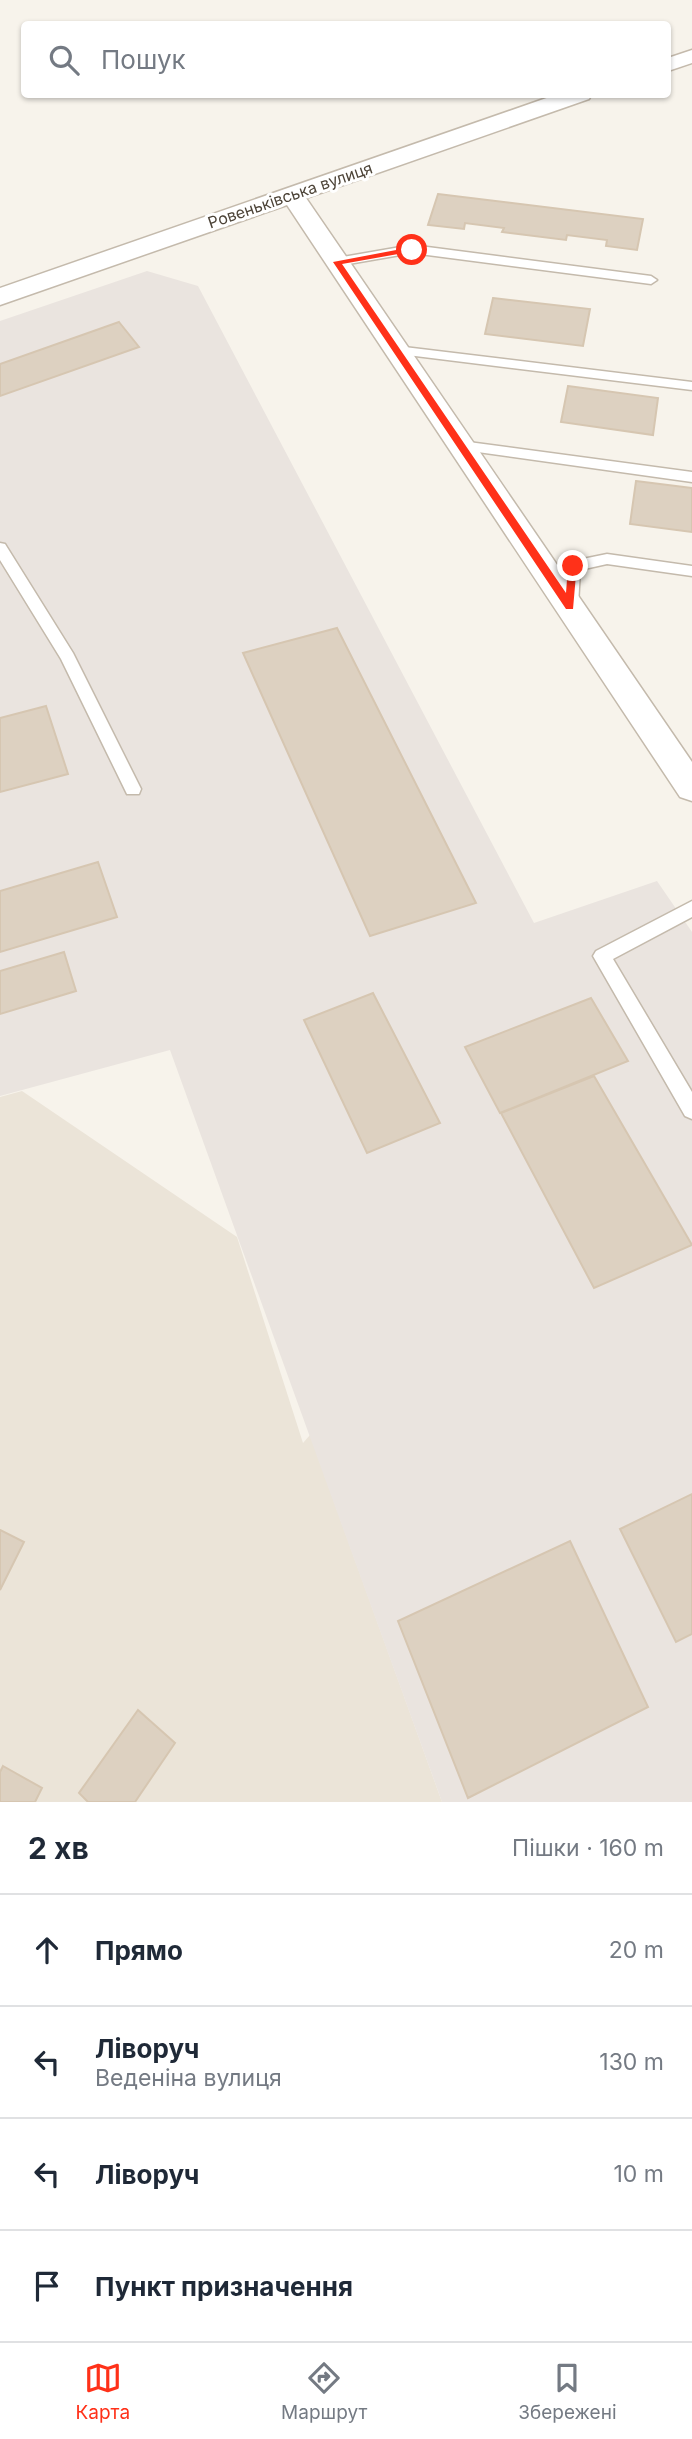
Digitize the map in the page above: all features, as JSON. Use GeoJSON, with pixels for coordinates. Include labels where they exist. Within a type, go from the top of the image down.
{"type":"FeatureCollection","features":[{"type":"Feature","properties":{"kind":"street"},"geometry":{"type":"LineString","coordinates":[[671,64],[692,56]]}},
{"type":"Feature","properties":{"kind":"street","name":"Ровеньківська вулиця"},"geometry":{"type":"LineString","coordinates":[[0,297],[570,98]]}},
{"type":"Feature","properties":{"kind":"street"},"geometry":{"type":"LineString","coordinates":[[292,195],[690,782]]}},
{"type":"Feature","properties":{"kind":"lane"},"geometry":{"type":"LineString","coordinates":[[337,262],[412,250],[651,280]]}},
{"type":"Feature","properties":{"kind":"lane"},"geometry":{"type":"LineString","coordinates":[[396,350],[692,386]]}},
{"type":"Feature","properties":{"kind":"lane"},"geometry":{"type":"LineString","coordinates":[[461,446],[692,477]]}},
{"type":"Feature","properties":{"kind":"lane"},"geometry":{"type":"LineString","coordinates":[[0,548],[68,657],[133,789]]}},
{"type":"Feature","properties":{"kind":"lane"},"geometry":{"type":"LineString","coordinates":[[570,606],[573,566],[607,559],[692,571]]}},
{"type":"Feature","properties":{"kind":"lane"},"geometry":{"type":"LineString","coordinates":[[692,908],[602,956],[692,1110]]}},
{"type":"Feature","properties":{"kind":"shaded area"},"geometry":{"type":"Polygon","coordinates":[[[147,271],[198,286],[534,923],[657,881],[692,932],[692,1802],[442,1802],[170,1050],[0,1096],[0,321],[147,271]]]}},
{"type":"Feature","properties":{"kind":"shaded area"},"geometry":{"type":"Polygon","coordinates":[[[22,1091],[237,1237],[303,1443],[310,1435],[442,1802],[0,1802],[0,1097],[22,1091]]]}},
{"type":"Feature","properties":{"kind":"building"},"geometry":{"type":"Polygon","coordinates":[[[438,194],[643,219],[637,250],[606,246],[607,240],[567,235],[566,240],[502,232],[504,228],[465,223],[464,229],[428,225],[438,194]]]}},
{"type":"Feature","properties":{"kind":"building"},"geometry":{"type":"Polygon","coordinates":[[[493,298],[590,309],[583,346],[485,334],[493,298]]]}},
{"type":"Feature","properties":{"kind":"building"},"geometry":{"type":"Polygon","coordinates":[[[119,322],[139,347],[0,396],[0,364],[119,322]]]}},
{"type":"Feature","properties":{"kind":"building"},"geometry":{"type":"Polygon","coordinates":[[[568,386],[658,398],[653,435],[561,422],[568,386]]]}},
{"type":"Feature","properties":{"kind":"building"},"geometry":{"type":"Polygon","coordinates":[[[636,481],[692,488],[692,532],[630,524],[636,481]]]}},
{"type":"Feature","properties":{"kind":"building"},"geometry":{"type":"Polygon","coordinates":[[[337,628],[476,903],[370,936],[243,653],[337,628]]]}},
{"type":"Feature","properties":{"kind":"building"},"geometry":{"type":"Polygon","coordinates":[[[46,706],[68,774],[0,792],[0,718],[46,706]]]}},
{"type":"Feature","properties":{"kind":"building"},"geometry":{"type":"Polygon","coordinates":[[[98,862],[117,917],[0,952],[0,891],[98,862]]]}},
{"type":"Feature","properties":{"kind":"building"},"geometry":{"type":"Polygon","coordinates":[[[64,952],[76,991],[0,1014],[0,971],[64,952]]]}},
{"type":"Feature","properties":{"kind":"building"},"geometry":{"type":"Polygon","coordinates":[[[373,993],[440,1123],[367,1153],[304,1020],[373,993]]]}},
{"type":"Feature","properties":{"kind":"building"},"geometry":{"type":"Polygon","coordinates":[[[591,998],[628,1061],[500,1113],[465,1047],[591,998]]]}},
{"type":"Feature","properties":{"kind":"building"},"geometry":{"type":"Polygon","coordinates":[[[594,1076],[692,1245],[594,1288],[501,1113],[594,1076]]]}},
{"type":"Feature","properties":{"kind":"building"},"geometry":{"type":"Polygon","coordinates":[[[692,1494],[692,1634],[676,1642],[620,1529],[692,1494]]]}},
{"type":"Feature","properties":{"kind":"building"},"geometry":{"type":"Polygon","coordinates":[[[0,1530],[24,1542],[0,1590],[0,1530]]]}},
{"type":"Feature","properties":{"kind":"building"},"geometry":{"type":"Polygon","coordinates":[[[570,1541],[648,1707],[468,1798],[398,1621],[570,1541]]]}},
{"type":"Feature","properties":{"kind":"building"},"geometry":{"type":"Polygon","coordinates":[[[138,1710],[175,1743],[135,1802],[88,1802],[79,1793],[138,1710]]]}},
{"type":"Feature","properties":{"kind":"building"},"geometry":{"type":"Polygon","coordinates":[[[3,1766],[42,1788],[35,1802],[0,1802],[0,1772],[3,1766]]]}},
{"type":"Feature","properties":{"kind":"route"},"geometry":{"type":"LineString","coordinates":[[412,250],[337,262],[570,606],[573,566]]}}]}
